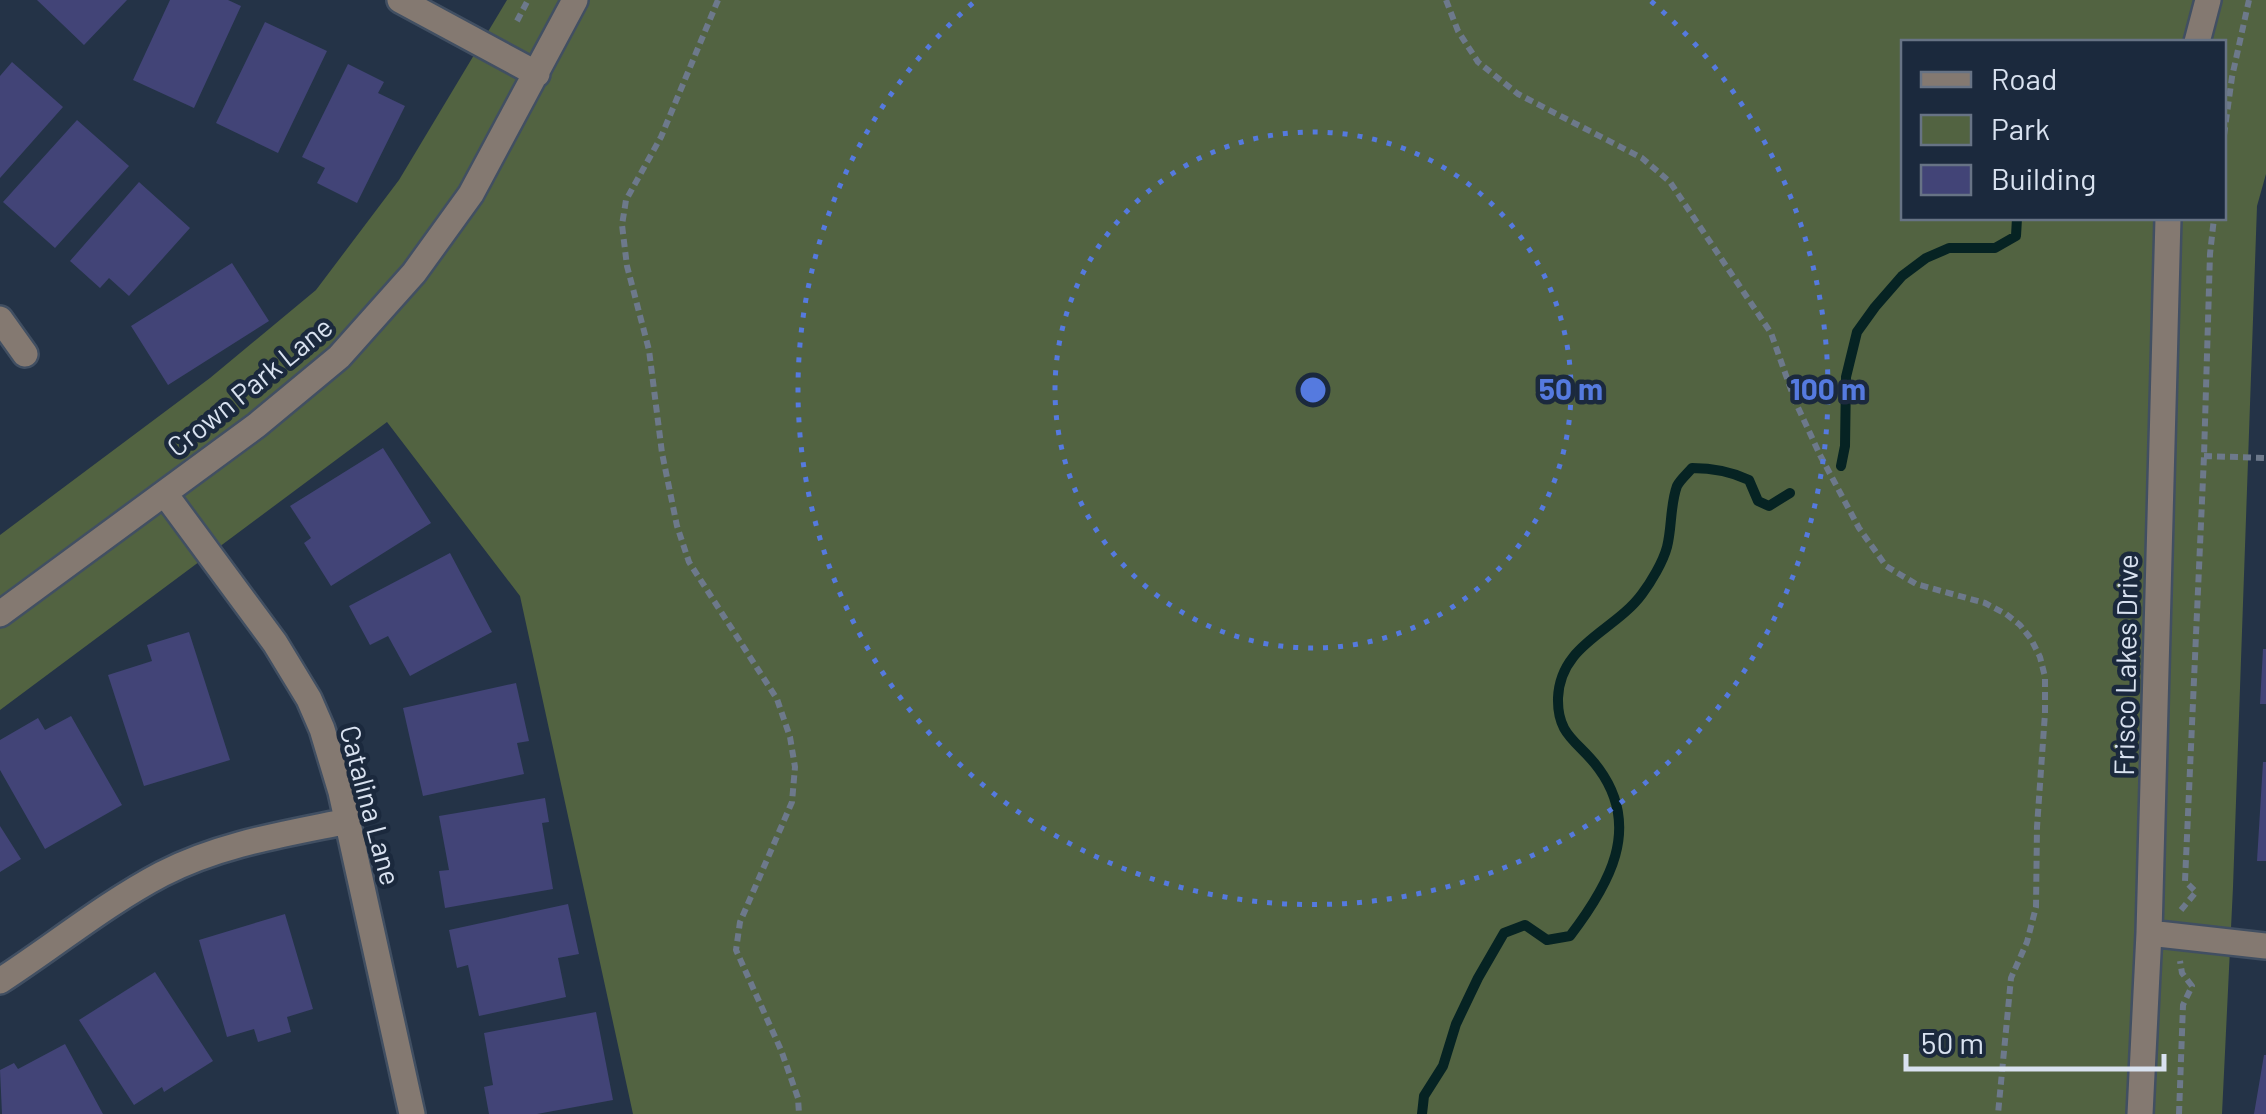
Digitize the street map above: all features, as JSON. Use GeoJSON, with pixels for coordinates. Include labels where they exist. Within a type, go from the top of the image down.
{"type":"FeatureCollection","features":[{"type":"Feature","properties":{"kind":"street"},"geometry":{"type":"LineString","coordinates":[[400,0],[537,74]]}},
{"type":"Feature","properties":{"kind":"street","name":"Crown Park Lane"},"geometry":{"type":"LineString","coordinates":[[0,614],[257,425],[339,357],[414,273],[471,194],[575,0]]}},
{"type":"Feature","properties":{"kind":"street"},"geometry":{"type":"LineString","coordinates":[[2198,40],[2208,0]]}},
{"type":"Feature","properties":{"kind":"street","name":"Frisco Lakes Drive"},"geometry":{"type":"LineString","coordinates":[[2140,1114],[2149,933],[2168,220]]}},
{"type":"Feature","properties":{"kind":"street"},"geometry":{"type":"LineString","coordinates":[[0,319],[26,354]]}},
{"type":"Feature","properties":{"kind":"street","name":"Catalina Lane"},"geometry":{"type":"LineString","coordinates":[[165,494],[274,643],[309,699],[333,760],[412,1114]]}},
{"type":"Feature","properties":{"kind":"street"},"geometry":{"type":"LineString","coordinates":[[0,981],[164,873],[226,849],[348,821]]}},
{"type":"Feature","properties":{"kind":"street"},"geometry":{"type":"LineString","coordinates":[[2149,933],[2266,946]]}},
{"type":"Feature","properties":{"kind":"path"},"geometry":{"type":"LineString","coordinates":[[517,21],[528,0]]}},
{"type":"Feature","properties":{"kind":"path"},"geometry":{"type":"LineString","coordinates":[[718,0],[661,137],[626,200],[622,225],[627,266],[649,350],[676,526],[690,562],[777,699],[790,737],[795,767],[792,802],[740,922],[736,950],[781,1050],[800,1114]]}},
{"type":"Feature","properties":{"kind":"path"},"geometry":{"type":"LineString","coordinates":[[1446,0],[1458,31],[1478,62],[1518,94],[1642,158],[1670,182],[1771,333],[1820,455],[1859,528],[1886,566],[1916,584],[1985,603],[2006,614],[2020,625],[2040,657],[2046,713],[2037,827],[2036,907],[2027,942],[2011,978],[1998,1114]]}},
{"type":"Feature","properties":{"kind":"path"},"geometry":{"type":"LineString","coordinates":[[2226,122],[2249,0]]}},
{"type":"Feature","properties":{"kind":"path"},"geometry":{"type":"LineString","coordinates":[[2179,1114],[2183,1005],[2192,986],[2182,973],[2177,936],[2182,906],[2196,892],[2185,881],[2214,220]]}},
{"type":"Feature","properties":{"kind":"path"},"geometry":{"type":"LineString","coordinates":[[2204,456],[2266,458]]}},
{"type":"Feature","properties":{"kind":"green space"},"geometry":{"type":"Polygon","coordinates":[[[507,0],[2266,0],[2266,174],[2257,206],[2222,1114],[633,1114],[520,596],[387,422],[0,710],[0,535],[210,378],[316,290],[399,180],[507,0]]]}},
{"type":"Feature","properties":{"kind":"building"},"geometry":{"type":"Polygon","coordinates":[[[37,0],[127,0],[84,45],[37,0]]]}},
{"type":"Feature","properties":{"kind":"building"},"geometry":{"type":"Polygon","coordinates":[[[170,0],[228,0],[241,6],[194,108],[133,80],[170,0]]]}},
{"type":"Feature","properties":{"kind":"building"},"geometry":{"type":"Polygon","coordinates":[[[265,22],[327,51],[278,153],[216,123],[265,22]]]}},
{"type":"Feature","properties":{"kind":"building"},"geometry":{"type":"Polygon","coordinates":[[[12,62],[63,107],[0,178],[0,76],[12,62]]]}},
{"type":"Feature","properties":{"kind":"building"},"geometry":{"type":"Polygon","coordinates":[[[348,64],[384,82],[378,93],[405,106],[357,203],[317,183],[325,168],[302,157],[348,64]]]}},
{"type":"Feature","properties":{"kind":"building"},"geometry":{"type":"Polygon","coordinates":[[[77,120],[129,166],[55,248],[3,202],[77,120]]]}},
{"type":"Feature","properties":{"kind":"building"},"geometry":{"type":"Polygon","coordinates":[[[139,182],[190,228],[129,296],[109,278],[100,288],[70,261],[139,182]]]}},
{"type":"Feature","properties":{"kind":"building"},"geometry":{"type":"Polygon","coordinates":[[[232,263],[269,321],[168,385],[131,326],[232,263]]]}},
{"type":"Feature","properties":{"kind":"building"},"geometry":{"type":"Polygon","coordinates":[[[383,448],[431,523],[331,586],[304,543],[311,538],[290,506],[383,448]]]}},
{"type":"Feature","properties":{"kind":"building"},"geometry":{"type":"Polygon","coordinates":[[[450,553],[492,632],[410,676],[388,636],[370,645],[349,606],[450,553]]]}},
{"type":"Feature","properties":{"kind":"building"},"geometry":{"type":"Polygon","coordinates":[[[189,632],[230,760],[144,786],[108,675],[152,661],[147,645],[189,632]]]}},
{"type":"Feature","properties":{"kind":"building"},"geometry":{"type":"Polygon","coordinates":[[[2263,649],[2266,704],[2260,704],[2263,649]]]}},
{"type":"Feature","properties":{"kind":"building"},"geometry":{"type":"Polygon","coordinates":[[[516,683],[529,741],[517,743],[524,774],[423,796],[403,708],[516,683]]]}},
{"type":"Feature","properties":{"kind":"building"},"geometry":{"type":"Polygon","coordinates":[[[71,716],[122,805],[45,849],[0,770],[0,740],[38,718],[45,730],[71,716]]]}},
{"type":"Feature","properties":{"kind":"building"},"geometry":{"type":"Polygon","coordinates":[[[2263,762],[2266,861],[2257,861],[2263,762]]]}},
{"type":"Feature","properties":{"kind":"building"},"geometry":{"type":"Polygon","coordinates":[[[545,798],[549,822],[542,823],[553,889],[445,908],[439,871],[449,870],[439,816],[545,798]]]}},
{"type":"Feature","properties":{"kind":"building"},"geometry":{"type":"Polygon","coordinates":[[[0,826],[21,859],[0,872],[0,826]]]}},
{"type":"Feature","properties":{"kind":"building"},"geometry":{"type":"Polygon","coordinates":[[[568,904],[579,954],[558,958],[566,997],[479,1016],[468,965],[457,968],[449,930],[568,904]]]}},
{"type":"Feature","properties":{"kind":"building"},"geometry":{"type":"Polygon","coordinates":[[[285,914],[313,1009],[287,1017],[291,1032],[258,1042],[254,1029],[227,1037],[199,940],[285,914]]]}},
{"type":"Feature","properties":{"kind":"building"},"geometry":{"type":"Polygon","coordinates":[[[155,972],[213,1061],[164,1092],[162,1087],[134,1105],[79,1020],[155,972]]]}},
{"type":"Feature","properties":{"kind":"building"},"geometry":{"type":"Polygon","coordinates":[[[596,1012],[613,1100],[537,1114],[489,1114],[484,1087],[493,1085],[484,1033],[596,1012]]]}},
{"type":"Feature","properties":{"kind":"building"},"geometry":{"type":"Polygon","coordinates":[[[65,1044],[103,1114],[2,1114],[0,1070],[14,1063],[18,1069],[65,1044]]]}},
{"type":"Feature","properties":{"kind":"building"},"geometry":{"type":"Polygon","coordinates":[[[2264,1055],[2266,1114],[2254,1114],[2264,1055]]]}},
{"type":"Feature","properties":{"kind":"waterway"},"geometry":{"type":"LineString","coordinates":[[1841,466],[1846,377],[1857,332],[1902,276],[1926,258],[1949,248],[1995,248],[2016,236],[2017,220]]}},
{"type":"Feature","properties":{"kind":"waterway"},"geometry":{"type":"LineString","coordinates":[[1422,1114],[1424,1096],[1443,1066],[1456,1024],[1504,933],[1525,925],[1547,940],[1570,936],[1597,897],[1615,856],[1619,834],[1612,791],[1561,722],[1558,698],[1568,664],[1630,607],[1649,584],[1667,547],[1677,486],[1692,468],[1721,471],[1749,480],[1758,501],[1769,506],[1790,493]]}}]}
